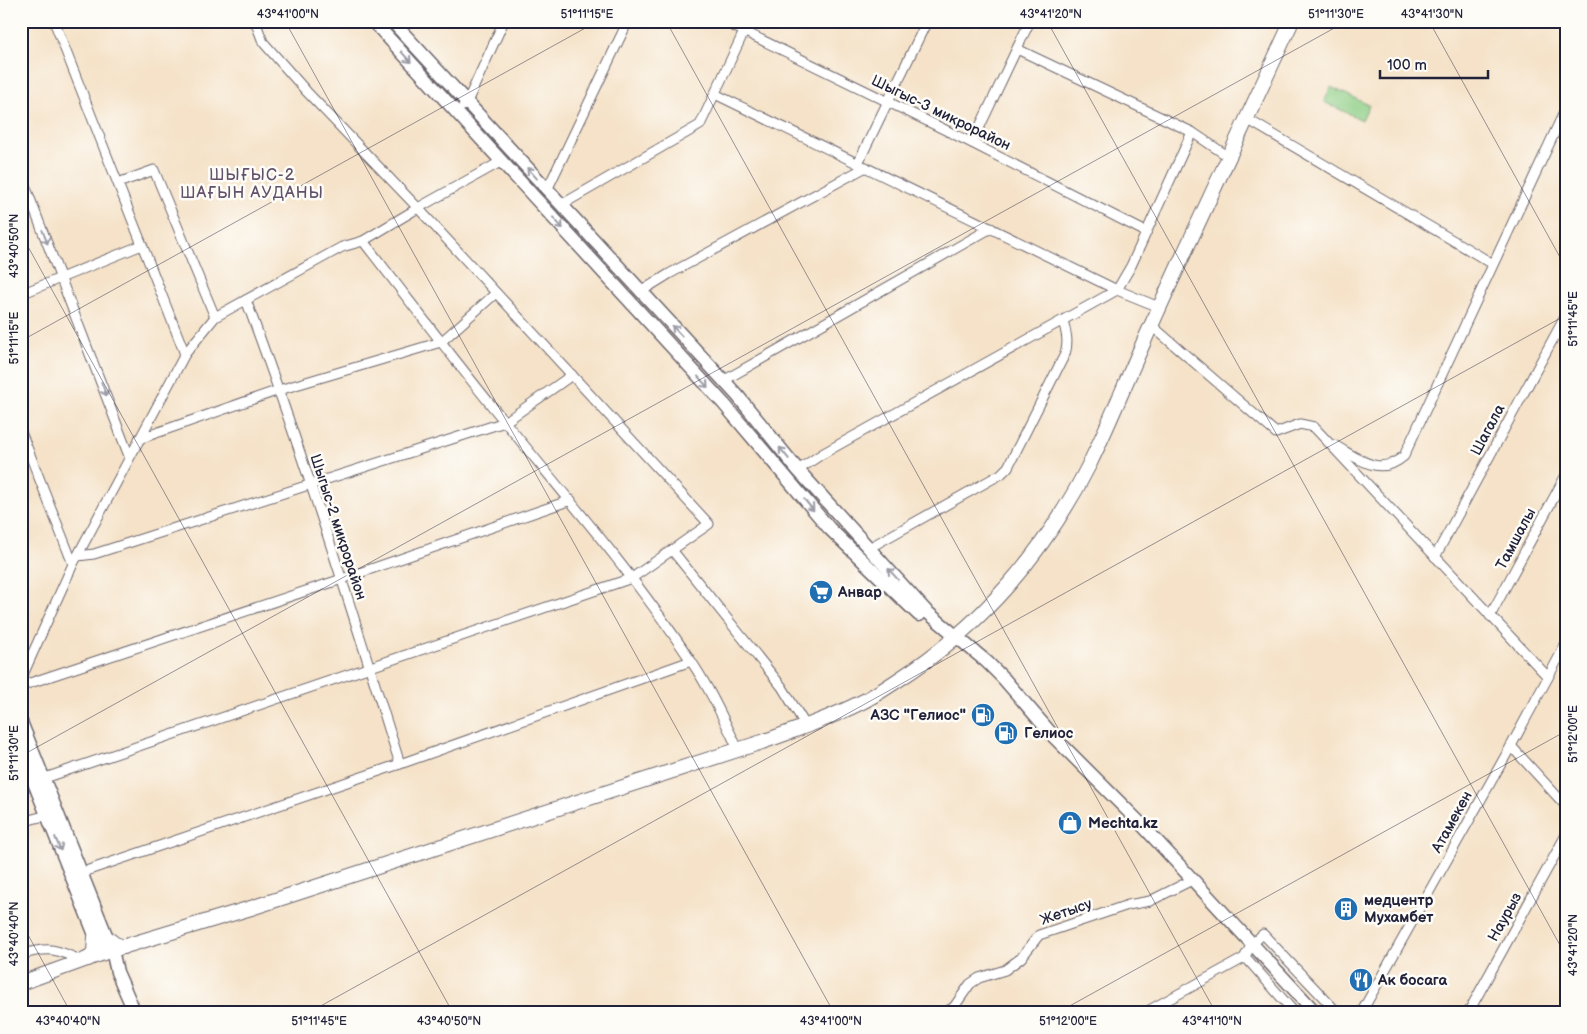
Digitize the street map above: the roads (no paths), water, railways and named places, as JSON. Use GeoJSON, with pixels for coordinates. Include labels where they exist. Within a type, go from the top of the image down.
{"type":"FeatureCollection","features":[{"type":"Feature","properties":{"kind":"main road"},"geometry":{"type":"LineString","coordinates":[[373,21],[724,404],[829,528],[953,640],[987,662],[1055,738],[1142,826],[1316,1013]]}},
{"type":"Feature","properties":{"kind":"main road"},"geometry":{"type":"LineString","coordinates":[[392,21],[737,395],[798,470],[953,640]]}},
{"type":"Feature","properties":{"kind":"main road"},"geometry":{"type":"LineString","coordinates":[[21,983],[113,950],[739,751],[863,702],[911,672],[953,640],[989,606],[1029,562],[1062,513],[1090,464],[1159,307],[1292,21]]}},
{"type":"Feature","properties":{"kind":"main road"},"geometry":{"type":"LineString","coordinates":[[724,404],[737,395]]}},
{"type":"Feature","properties":{"kind":"main road"},"geometry":{"type":"LineString","coordinates":[[21,722],[39,780],[101,937],[113,950]]}},
{"type":"Feature","properties":{"kind":"main road"},"geometry":{"type":"LineString","coordinates":[[21,750],[39,780]]}},
{"type":"Feature","properties":{"kind":"main road"},"geometry":{"type":"LineString","coordinates":[[101,937],[115,944],[113,950],[117,972],[135,1013]]}},
{"type":"Feature","properties":{"kind":"main road"},"geometry":{"type":"LineString","coordinates":[[85,960],[94,952],[101,937]]}},
{"type":"Feature","properties":{"kind":"street"},"geometry":{"type":"LineString","coordinates":[[54,21],[185,354]]}},
{"type":"Feature","properties":{"kind":"street"},"geometry":{"type":"LineString","coordinates":[[39,780],[632,578],[709,524],[418,208],[307,92],[263,42],[255,21]]}},
{"type":"Feature","properties":{"kind":"street"},"geometry":{"type":"LineString","coordinates":[[457,113],[468,102],[504,21]]}},
{"type":"Feature","properties":{"kind":"street"},"geometry":{"type":"LineString","coordinates":[[547,190],[628,21]]}},
{"type":"Feature","properties":{"kind":"street","name":"Шыгыс-3 микрорайон"},"geometry":{"type":"LineString","coordinates":[[723,21],[972,143],[1146,232]]}},
{"type":"Feature","properties":{"kind":"street"},"geometry":{"type":"LineString","coordinates":[[561,204],[700,125],[750,21]]}},
{"type":"Feature","properties":{"kind":"street"},"geometry":{"type":"LineString","coordinates":[[640,292],[862,165],[888,102],[927,21]]}},
{"type":"Feature","properties":{"kind":"street"},"geometry":{"type":"LineString","coordinates":[[972,143],[1030,21]]}},
{"type":"Feature","properties":{"kind":"street"},"geometry":{"type":"LineString","coordinates":[[1017,49],[1192,132],[1229,157]]}},
{"type":"Feature","properties":{"kind":"street"},"geometry":{"type":"LineString","coordinates":[[715,94],[1117,290],[1159,307]]}},
{"type":"Feature","properties":{"kind":"street"},"geometry":{"type":"LineString","coordinates":[[1326,440],[1372,465],[1384,467],[1395,463],[1404,456],[1566,108]]}},
{"type":"Feature","properties":{"kind":"street"},"geometry":{"type":"LineString","coordinates":[[1246,120],[1493,264]]}},
{"type":"Feature","properties":{"kind":"street"},"geometry":{"type":"LineString","coordinates":[[798,470],[822,454],[1117,290],[1131,266],[1192,132]]}},
{"type":"Feature","properties":{"kind":"street"},"geometry":{"type":"LineString","coordinates":[[21,679],[75,560],[139,438],[185,354],[215,317],[342,247],[363,241],[502,161]]}},
{"type":"Feature","properties":{"kind":"street"},"geometry":{"type":"LineString","coordinates":[[118,183],[154,170],[215,317]]}},
{"type":"Feature","properties":{"kind":"street"},"geometry":{"type":"LineString","coordinates":[[21,175],[130,456]]}},
{"type":"Feature","properties":{"kind":"street"},"geometry":{"type":"LineString","coordinates":[[723,381],[991,228]]}},
{"type":"Feature","properties":{"kind":"street"},"geometry":{"type":"LineString","coordinates":[[363,241],[441,342],[571,500],[632,578],[691,661],[739,751]]}},
{"type":"Feature","properties":{"kind":"street"},"geometry":{"type":"LineString","coordinates":[[21,294],[142,246]]}},
{"type":"Feature","properties":{"kind":"street"},"geometry":{"type":"LineString","coordinates":[[139,438],[279,390],[441,342],[496,293]]}},
{"type":"Feature","properties":{"kind":"street","name":"Шыгыс-2 микрорайон"},"geometry":{"type":"LineString","coordinates":[[246,300],[279,390],[309,485],[342,579],[400,764]]}},
{"type":"Feature","properties":{"kind":"street","name":"Шагала"},"geometry":{"type":"LineString","coordinates":[[1435,557],[1566,315]]}},
{"type":"Feature","properties":{"kind":"street"},"geometry":{"type":"LineString","coordinates":[[869,548],[1001,474],[1008,467],[1066,354],[1068,347],[1063,320]]}},
{"type":"Feature","properties":{"kind":"street"},"geometry":{"type":"LineString","coordinates":[[1151,325],[1276,433],[1293,425],[1307,424],[1314,427],[1548,677]]}},
{"type":"Feature","properties":{"kind":"street"},"geometry":{"type":"LineString","coordinates":[[75,560],[505,422],[572,375]]}},
{"type":"Feature","properties":{"kind":"street"},"geometry":{"type":"LineString","coordinates":[[21,432],[75,560]]}},
{"type":"Feature","properties":{"kind":"street","name":"Тамшалы"},"geometry":{"type":"LineString","coordinates":[[1490,616],[1566,475]]}},
{"type":"Feature","properties":{"kind":"street"},"geometry":{"type":"LineString","coordinates":[[21,686],[571,500]]}},
{"type":"Feature","properties":{"kind":"street"},"geometry":{"type":"LineString","coordinates":[[672,550],[782,687],[806,726]]}},
{"type":"Feature","properties":{"kind":"street","name":"Атамекен"},"geometry":{"type":"LineString","coordinates":[[1361,1013],[1566,644]]}},
{"type":"Feature","properties":{"kind":"street"},"geometry":{"type":"LineString","coordinates":[[76,874],[400,764],[691,661]]}},
{"type":"Feature","properties":{"kind":"street"},"geometry":{"type":"LineString","coordinates":[[1511,746],[1566,806]]}},
{"type":"Feature","properties":{"kind":"street"},"geometry":{"type":"LineString","coordinates":[[21,822],[52,814]]}},
{"type":"Feature","properties":{"kind":"street","name":"Наурыз"},"geometry":{"type":"LineString","coordinates":[[1468,1013],[1566,835]]}},
{"type":"Feature","properties":{"kind":"street","name":"Жетысу"},"geometry":{"type":"LineString","coordinates":[[944,1013],[954,1007],[970,984],[979,978],[1005,970],[1021,958],[1039,935],[1128,905],[1150,901],[1192,880]]}},
{"type":"Feature","properties":{"kind":"street"},"geometry":{"type":"LineString","coordinates":[[1144,1013],[1244,958],[1252,944],[1264,934],[1338,1013]]}},
{"type":"Feature","properties":{"kind":"street"},"geometry":{"type":"LineString","coordinates":[[21,955],[40,949],[62,951],[85,960]]}},
{"type":"Feature","properties":{"kind":"street"},"geometry":{"type":"LineString","coordinates":[[1244,958],[1248,960],[1295,1013]]}},
{"type":"Feature","properties":{"kind":"place","name":"Анвар"},"geometry":{"type":"Point","coordinates":[821,592]}},
{"type":"Feature","properties":{"kind":"place","name":"АЗС \"Гелиос\""},"geometry":{"type":"Point","coordinates":[983,715]}},
{"type":"Feature","properties":{"kind":"place","name":"Гелиос"},"geometry":{"type":"Point","coordinates":[1006,733]}},
{"type":"Feature","properties":{"kind":"place","name":"Mechta.kz"},"geometry":{"type":"Point","coordinates":[1070,823]}},
{"type":"Feature","properties":{"kind":"place","name":"медцентр Мухамбет"},"geometry":{"type":"Point","coordinates":[1346,909]}},
{"type":"Feature","properties":{"kind":"place","name":"Ак босага"},"geometry":{"type":"Point","coordinates":[1361,980]}},
{"type":"Feature","properties":{"kind":"district","name":"ШЫҒЫС-2 ШАҒЫН АУДАНЫ"},"geometry":{"type":"Point","coordinates":[252,184]}}]}
